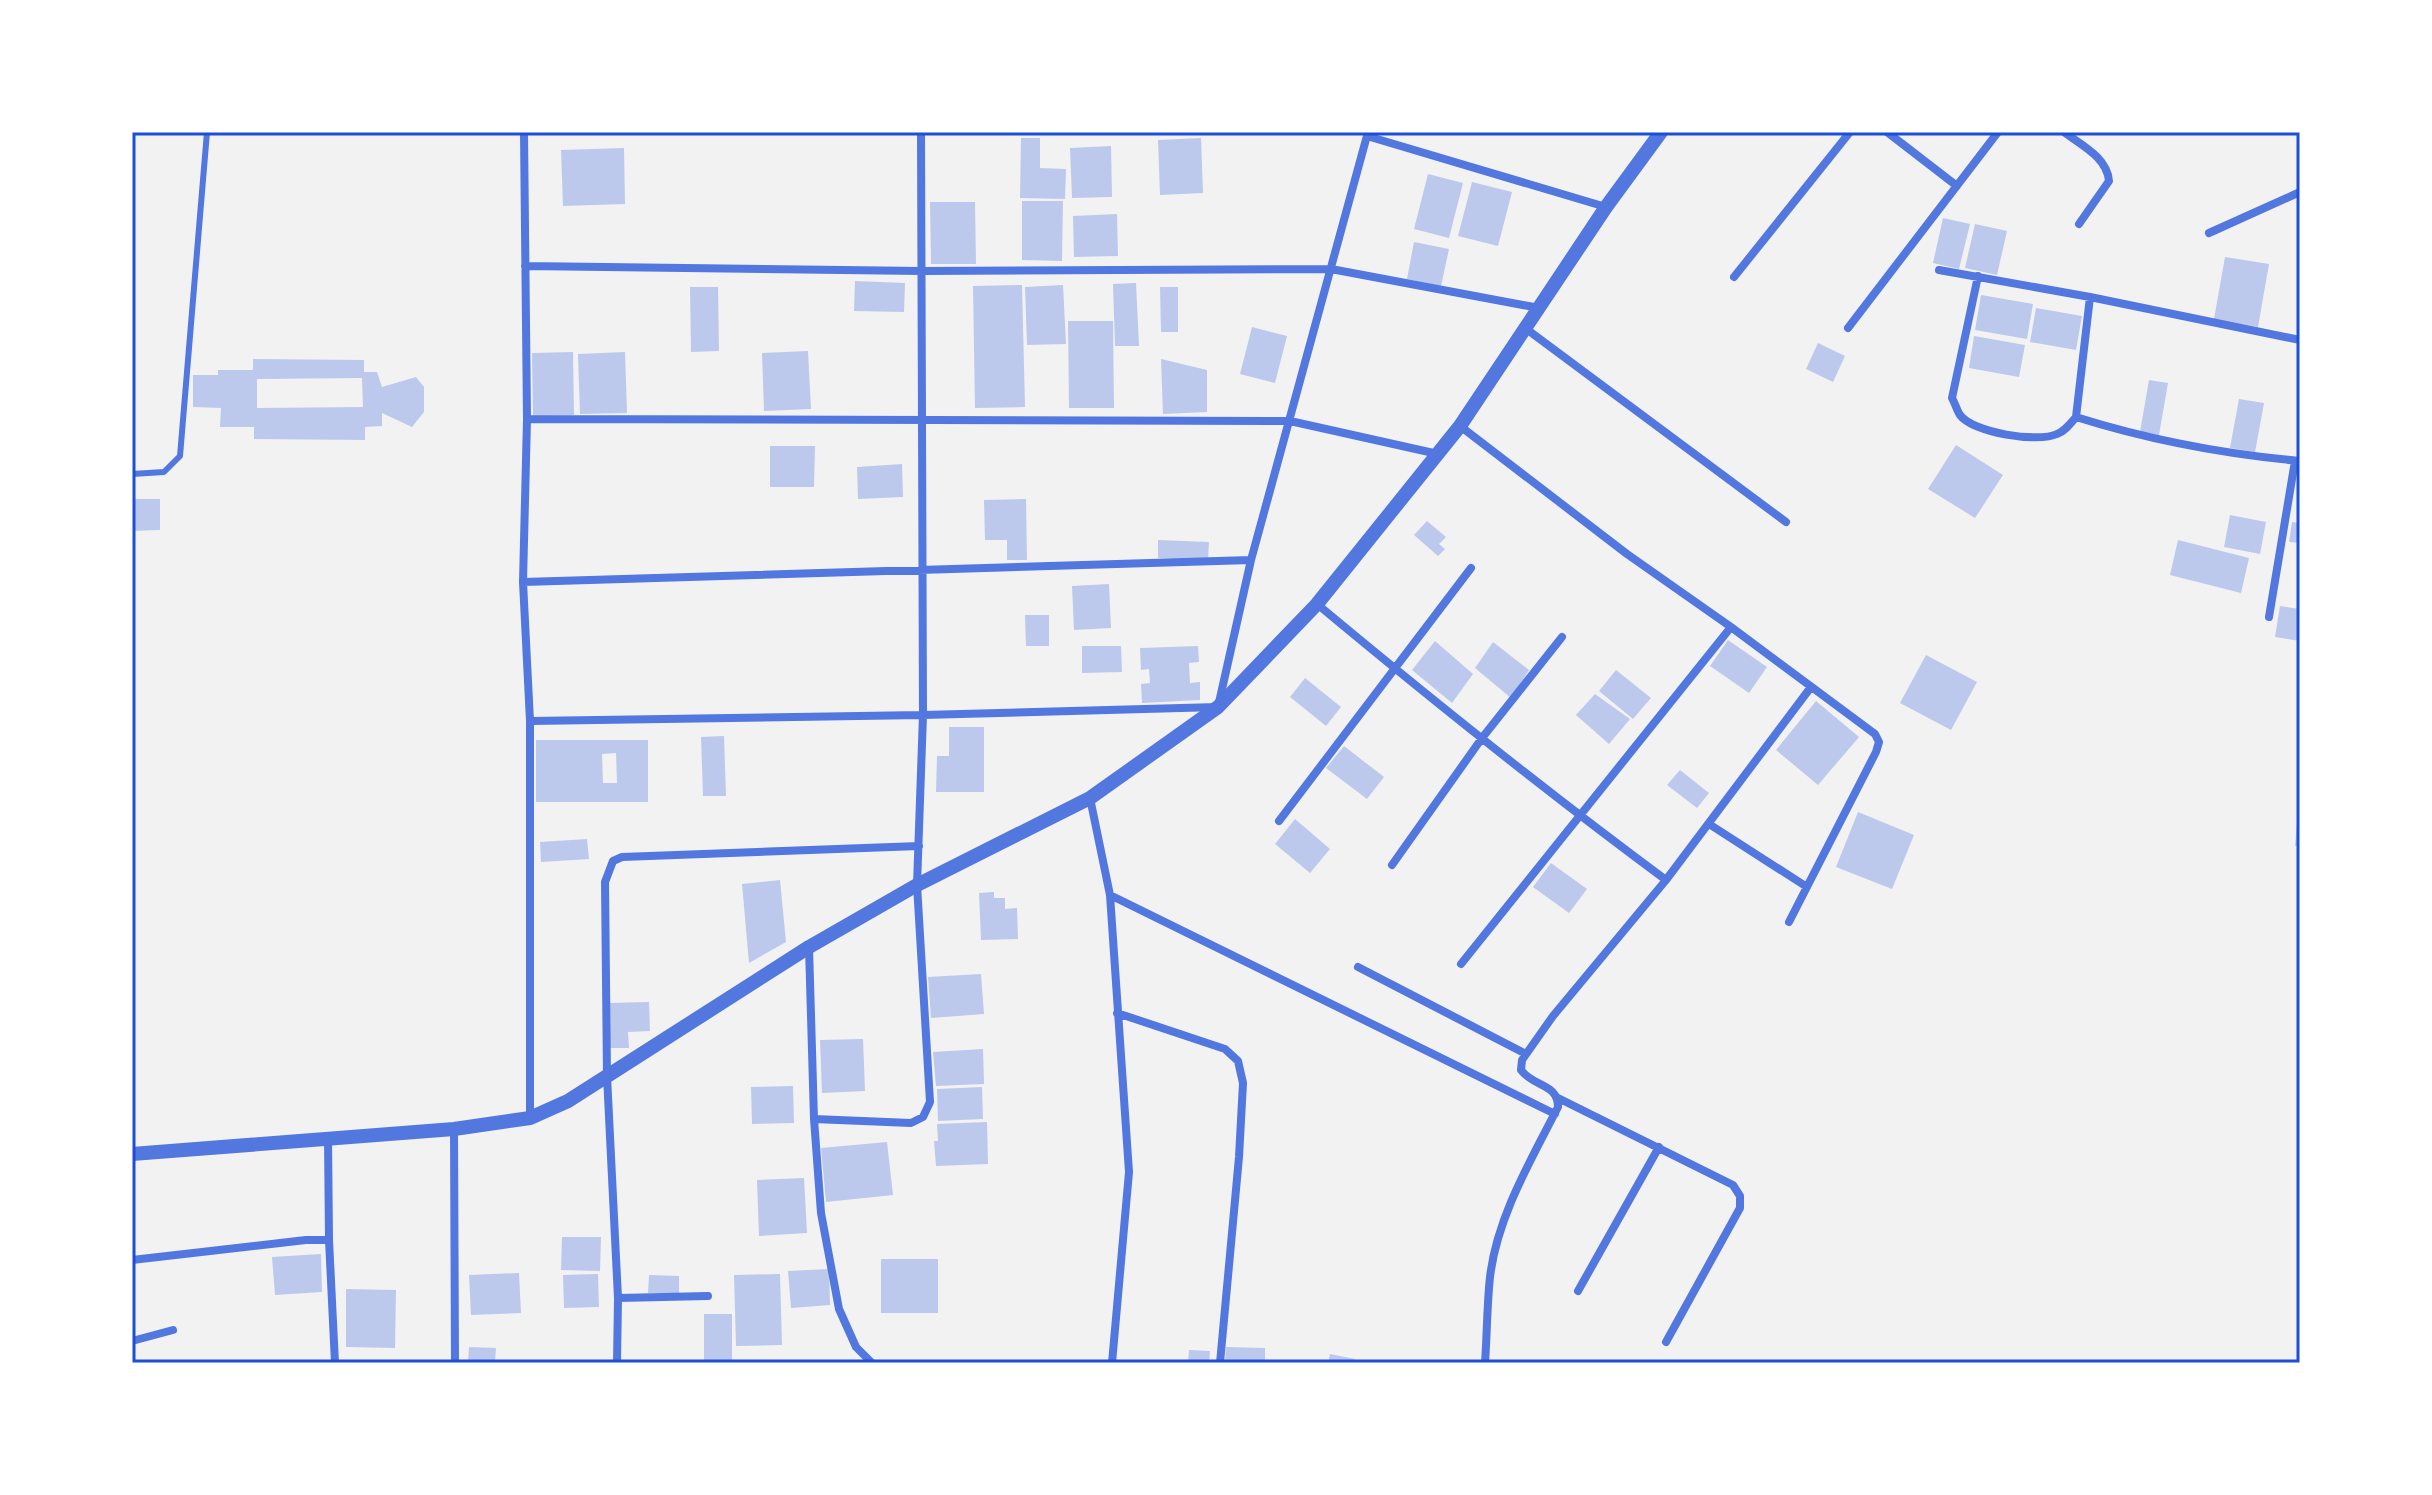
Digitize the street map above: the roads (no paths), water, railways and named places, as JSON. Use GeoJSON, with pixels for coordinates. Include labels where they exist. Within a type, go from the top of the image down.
{"type":"FeatureCollection","features":[{"type":"Feature","properties":{"kind":"street"},"geometry":{"type":"LineString","coordinates":[[524,132],[527,419],[523,582],[530,721],[530,1118]]}},
{"type":"Feature","properties":{"kind":"street"},"geometry":{"type":"LineString","coordinates":[[814,1119],[911,1123],[923,1117],[930,1102],[917,885],[923,715],[921,132]]}},
{"type":"Feature","properties":{"kind":"street"},"geometry":{"type":"LineString","coordinates":[[132,1154],[454,1129],[530,1118],[568,1101],[809,947],[917,885],[1090,798],[1218,707],[1317,604],[1460,426],[1606,207],[1661,132]]}},
{"type":"Feature","properties":{"kind":"street"},"geometry":{"type":"LineString","coordinates":[[1734,277],[1850,132]]}},
{"type":"Feature","properties":{"kind":"street"},"geometry":{"type":"LineString","coordinates":[[1887,132],[1957,186]]}},
{"type":"Feature","properties":{"kind":"street"},"geometry":{"type":"LineString","coordinates":[[1848,328],[1998,132]]}},
{"type":"Feature","properties":{"kind":"street"},"geometry":{"type":"LineString","coordinates":[[2064,132],[2103,162],[2108,170],[2109,181],[2079,224]]}},
{"type":"Feature","properties":{"kind":"street"},"geometry":{"type":"LineString","coordinates":[[1218,707],[1251,560],[1367,134],[1606,207]]}},
{"type":"Feature","properties":{"kind":"street"},"geometry":{"type":"LineString","coordinates":[[2209,233],[2300,192]]}},
{"type":"Feature","properties":{"kind":"street"},"geometry":{"type":"LineString","coordinates":[[525,266],[922,271],[1331,269],[1539,308]]}},
{"type":"Feature","properties":{"kind":"street"},"geometry":{"type":"LineString","coordinates":[[1939,270],[2300,340]]}},
{"type":"Feature","properties":{"kind":"street"},"geometry":{"type":"LineString","coordinates":[[1978,276],[1952,398],[1961,416],[1976,428],[2018,436],[2055,436],[2076,417],[2090,297]]}},
{"type":"Feature","properties":{"kind":"street"},"geometry":{"type":"LineString","coordinates":[[1525,328],[1786,522]]}},
{"type":"Feature","properties":{"kind":"street"},"geometry":{"type":"LineString","coordinates":[[2076,417],[2133,435],[2297,461],[2269,617]]}},
{"type":"Feature","properties":{"kind":"street"},"geometry":{"type":"LineString","coordinates":[[527,419],[1290,421],[1438,454]]}},
{"type":"Feature","properties":{"kind":"street"},"geometry":{"type":"LineString","coordinates":[[1460,426],[1627,554],[1875,734],[1879,742],[1876,752],[1789,922]]}},
{"type":"Feature","properties":{"kind":"street"},"geometry":{"type":"LineString","coordinates":[[523,582],[1251,560]]}},
{"type":"Feature","properties":{"kind":"street"},"geometry":{"type":"LineString","coordinates":[[1279,821],[1471,568]]}},
{"type":"Feature","properties":{"kind":"street"},"geometry":{"type":"LineString","coordinates":[[1317,604],[1580,816],[1666,880]]}},
{"type":"Feature","properties":{"kind":"street"},"geometry":{"type":"LineString","coordinates":[[1461,964],[1731,627]]}},
{"type":"Feature","properties":{"kind":"street"},"geometry":{"type":"LineString","coordinates":[[1392,865],[1482,738],[1562,637]]}},
{"type":"Feature","properties":{"kind":"street"},"geometry":{"type":"LineString","coordinates":[[1485,1363],[1490,1275],[1504,1222],[1558,1107],[1554,1091],[1525,1076],[1521,1070],[1522,1060],[1553,1016],[1666,880],[1811,687]]}},
{"type":"Feature","properties":{"kind":"street"},"geometry":{"type":"LineString","coordinates":[[530,721],[1218,707]]}},
{"type":"Feature","properties":{"kind":"street"},"geometry":{"type":"LineString","coordinates":[[1090,798],[1110,895],[1129,1172],[1112,1363]]}},
{"type":"Feature","properties":{"kind":"street"},"geometry":{"type":"LineString","coordinates":[[1709,824],[1807,887]]}},
{"type":"Feature","properties":{"kind":"street"},"geometry":{"type":"LineString","coordinates":[[617,1363],[618,1298],[607,1076],[605,882],[613,861],[622,857],[919,846]]}},
{"type":"Feature","properties":{"kind":"street"},"geometry":{"type":"LineString","coordinates":[[1110,895],[1555,1114]]}},
{"type":"Feature","properties":{"kind":"street"},"geometry":{"type":"LineString","coordinates":[[809,947],[814,1119],[821,1213],[839,1309],[856,1347],[872,1363]]}},
{"type":"Feature","properties":{"kind":"street"},"geometry":{"type":"LineString","coordinates":[[1358,967],[1526,1054]]}},
{"type":"Feature","properties":{"kind":"street"},"geometry":{"type":"LineString","coordinates":[[1117,1013],[1225,1049],[1238,1061],[1243,1083],[1239,1157],[1220,1363]]}},
{"type":"Feature","properties":{"kind":"street"},"geometry":{"type":"LineString","coordinates":[[1558,1098],[1733,1185],[1740,1196],[1740,1208],[1666,1342]]}},
{"type":"Feature","properties":{"kind":"street"},"geometry":{"type":"LineString","coordinates":[[454,1129],[455,1363]]}},
{"type":"Feature","properties":{"kind":"street"},"geometry":{"type":"LineString","coordinates":[[328,1138],[335,1363]]}},
{"type":"Feature","properties":{"kind":"street"},"geometry":{"type":"LineString","coordinates":[[1578,1291],[1659,1147]]}},
{"type":"Feature","properties":{"kind":"street"},"geometry":{"type":"LineString","coordinates":[[132,1260],[329,1240]]}},
{"type":"Feature","properties":{"kind":"street"},"geometry":{"type":"LineString","coordinates":[[618,1298],[708,1296]]}},
{"type":"Feature","properties":{"kind":"street"},"geometry":{"type":"LineString","coordinates":[[132,1341],[173,1330]]}},
{"type":"Feature","properties":{"kind":"lane"},"geometry":{"type":"LineString","coordinates":[[132,474],[164,472],[180,456],[207,132]]}}]}
